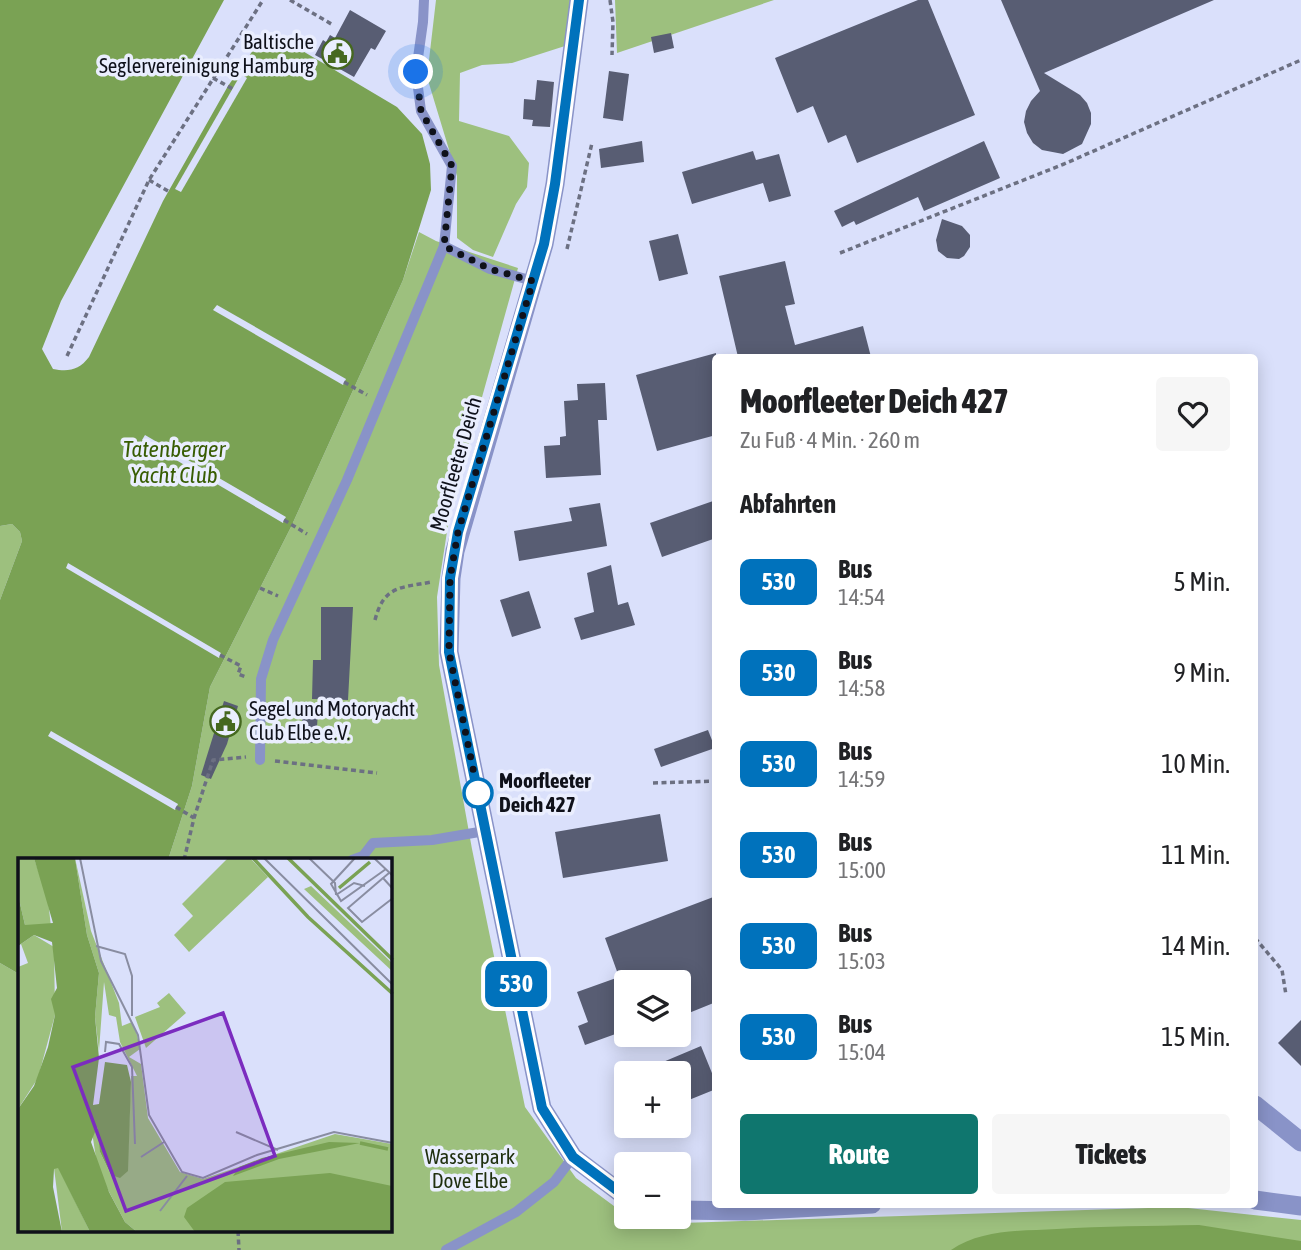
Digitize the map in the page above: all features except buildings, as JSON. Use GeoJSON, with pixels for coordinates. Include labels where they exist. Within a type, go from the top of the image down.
{"type":"FeatureCollection","features":[{"type":"Feature","properties":{"kind":"street","name":"Moorfleeter Deich"},"geometry":{"type":"LineString","coordinates":[[579,0],[555,184],[544,244],[458,532],[450,578],[449,652],[542,1108],[573,1157],[614,1188]]}},
{"type":"Feature","properties":{"kind":"street"},"geometry":{"type":"LineString","coordinates":[[1258,1107],[1301,1142]]}},
{"type":"Feature","properties":{"kind":"street"},"geometry":{"type":"LineString","coordinates":[[1258,1200],[1301,1206]]}},
{"type":"Feature","properties":{"kind":"street"},"geometry":{"type":"LineString","coordinates":[[691,1210],[799,1208]]}},
{"type":"Feature","properties":{"kind":"lane"},"geometry":{"type":"LineString","coordinates":[[260,760],[261,679],[273,640],[346,480],[444,246],[452,166],[421,111],[416,72],[424,22],[424,0]]}},
{"type":"Feature","properties":{"kind":"lane"},"geometry":{"type":"LineString","coordinates":[[444,246],[490,269],[533,281]]}},
{"type":"Feature","properties":{"kind":"lane"},"geometry":{"type":"LineString","coordinates":[[358,858],[363,856],[373,843],[432,840],[485,831]]}},
{"type":"Feature","properties":{"kind":"lane"},"geometry":{"type":"LineString","coordinates":[[446,1250],[516,1212],[554,1182],[573,1157]]}},
{"type":"Feature","properties":{"kind":"path"},"geometry":{"type":"LineString","coordinates":[[67,356],[149,180],[263,0]]}},
{"type":"Feature","properties":{"kind":"path"},"geometry":{"type":"LineString","coordinates":[[290,0],[333,25]]}},
{"type":"Feature","properties":{"kind":"path"},"geometry":{"type":"LineString","coordinates":[[610,0],[613,22],[612,55]]}},
{"type":"Feature","properties":{"kind":"path"},"geometry":{"type":"LineString","coordinates":[[840,253],[1064,164],[1301,60]]}},
{"type":"Feature","properties":{"kind":"path"},"geometry":{"type":"LineString","coordinates":[[213,77],[233,89]]}},
{"type":"Feature","properties":{"kind":"path"},"geometry":{"type":"LineString","coordinates":[[567,250],[592,143]]}},
{"type":"Feature","properties":{"kind":"path"},"geometry":{"type":"LineString","coordinates":[[149,180],[168,191]]}},
{"type":"Feature","properties":{"kind":"path"},"geometry":{"type":"LineString","coordinates":[[344,382],[359,390]]}},
{"type":"Feature","properties":{"kind":"path"},"geometry":{"type":"LineString","coordinates":[[284,520],[299,529]]}},
{"type":"Feature","properties":{"kind":"path"},"geometry":{"type":"LineString","coordinates":[[375,620],[379,604],[393,590],[450,578]]}},
{"type":"Feature","properties":{"kind":"path"},"geometry":{"type":"LineString","coordinates":[[260,588],[281,597]]}},
{"type":"Feature","properties":{"kind":"path"},"geometry":{"type":"LineString","coordinates":[[220,655],[237,664]]}},
{"type":"Feature","properties":{"kind":"path"},"geometry":{"type":"LineString","coordinates":[[184,858],[213,760],[248,757],[377,773]]}},
{"type":"Feature","properties":{"kind":"path"},"geometry":{"type":"LineString","coordinates":[[653,783],[712,781]]}},
{"type":"Feature","properties":{"kind":"path"},"geometry":{"type":"LineString","coordinates":[[176,807],[194,818]]}},
{"type":"Feature","properties":{"kind":"path"},"geometry":{"type":"LineString","coordinates":[[1258,942],[1282,970],[1286,995]]}},
{"type":"Feature","properties":{"kind":"path"},"geometry":{"type":"LineString","coordinates":[[239,1232],[239,1250]]}},
{"type":"Feature","properties":{"kind":"green space"},"geometry":{"type":"Polygon","coordinates":[[[436,0],[570,0],[565,46],[512,63],[482,65],[460,73],[459,121],[509,136],[529,163],[527,187],[516,204],[493,257],[473,250],[457,238],[457,176],[427,77],[436,0]]]}},
{"type":"Feature","properties":{"kind":"green space"},"geometry":{"type":"Polygon","coordinates":[[[615,0],[774,0],[617,53],[615,0]]]}},
{"type":"Feature","properties":{"kind":"green space","name":"Wasserpark Dove Elbe"},"geometry":{"type":"Polygon","coordinates":[[[419,232],[436,241],[518,268],[450,512],[437,597],[439,665],[472,849],[525,1107],[576,1178],[614,1206],[614,1229],[691,1229],[691,1223],[1188,1208],[1301,1220],[1301,1250],[0,1250],[0,963],[18,973],[18,1232],[392,1232],[392,858],[169,858],[192,786],[210,687],[291,527],[403,280],[419,232]]]}},
{"type":"Feature","properties":{"kind":"green space"},"geometry":{"type":"Polygon","coordinates":[[[12,524],[20,532],[22,541],[0,600],[0,526],[12,524]]]}},
{"type":"Feature","properties":{"kind":"water","name":"Tatenberger Yacht Club"},"geometry":{"type":"Polygon","coordinates":[[[0,0],[224,0],[61,301],[42,349],[53,369],[73,369],[89,357],[163,201],[228,86],[256,46],[279,37],[397,107],[422,134],[430,164],[431,190],[403,280],[291,527],[210,687],[192,786],[169,858],[18,858],[18,973],[0,963],[0,600],[22,541],[20,532],[12,524],[0,526],[0,0]]]}},
{"type":"Feature","properties":{"kind":"water"},"geometry":{"type":"Polygon","coordinates":[[[1199,1225],[1301,1241],[1301,1250],[951,1250],[976,1238],[1016,1231],[1199,1225]]]}},
{"type":"Feature","properties":{"kind":"pier"},"geometry":{"type":"Polygon","coordinates":[[[241,74],[247,78],[181,192],[175,189],[241,74]]]}},
{"type":"Feature","properties":{"kind":"pier"},"geometry":{"type":"Polygon","coordinates":[[[217,305],[346,379],[343,385],[213,310],[217,305]]]}},
{"type":"Feature","properties":{"kind":"pier"},"geometry":{"type":"Polygon","coordinates":[[[145,435],[286,517],[283,523],[142,440],[145,435]]]}},
{"type":"Feature","properties":{"kind":"pier"},"geometry":{"type":"Polygon","coordinates":[[[68,563],[221,653],[219,658],[66,568],[68,563]]]}},
{"type":"Feature","properties":{"kind":"pier"},"geometry":{"type":"Polygon","coordinates":[[[51,731],[178,804],[175,810],[48,736],[51,731]]]}},
{"type":"Feature","properties":{"kind":"bus line","name":"530"},"geometry":{"type":"LineString","coordinates":[[579,0],[555,184],[544,244],[458,532],[450,578],[449,652],[542,1108],[573,1157],[614,1188]]}},
{"type":"Feature","properties":{"kind":"place","name":"Baltische Seglervereinigung Hamburg"},"geometry":{"type":"Point","coordinates":[337,54]}},
{"type":"Feature","properties":{"kind":"place","name":"Segel und Motoryacht Club Elbe e.V."},"geometry":{"type":"Point","coordinates":[226,721]}},
{"type":"Feature","properties":{"kind":"place","name":"Moorfleeter Deich 427"},"geometry":{"type":"Point","coordinates":[478,793]}},
{"type":"Feature","properties":{"kind":"route"},"geometry":{"type":"LineString","coordinates":[[416,72],[421,111],[452,166],[444,246],[490,269],[533,281],[458,532],[450,578],[449,652],[478,793]]}}]}
